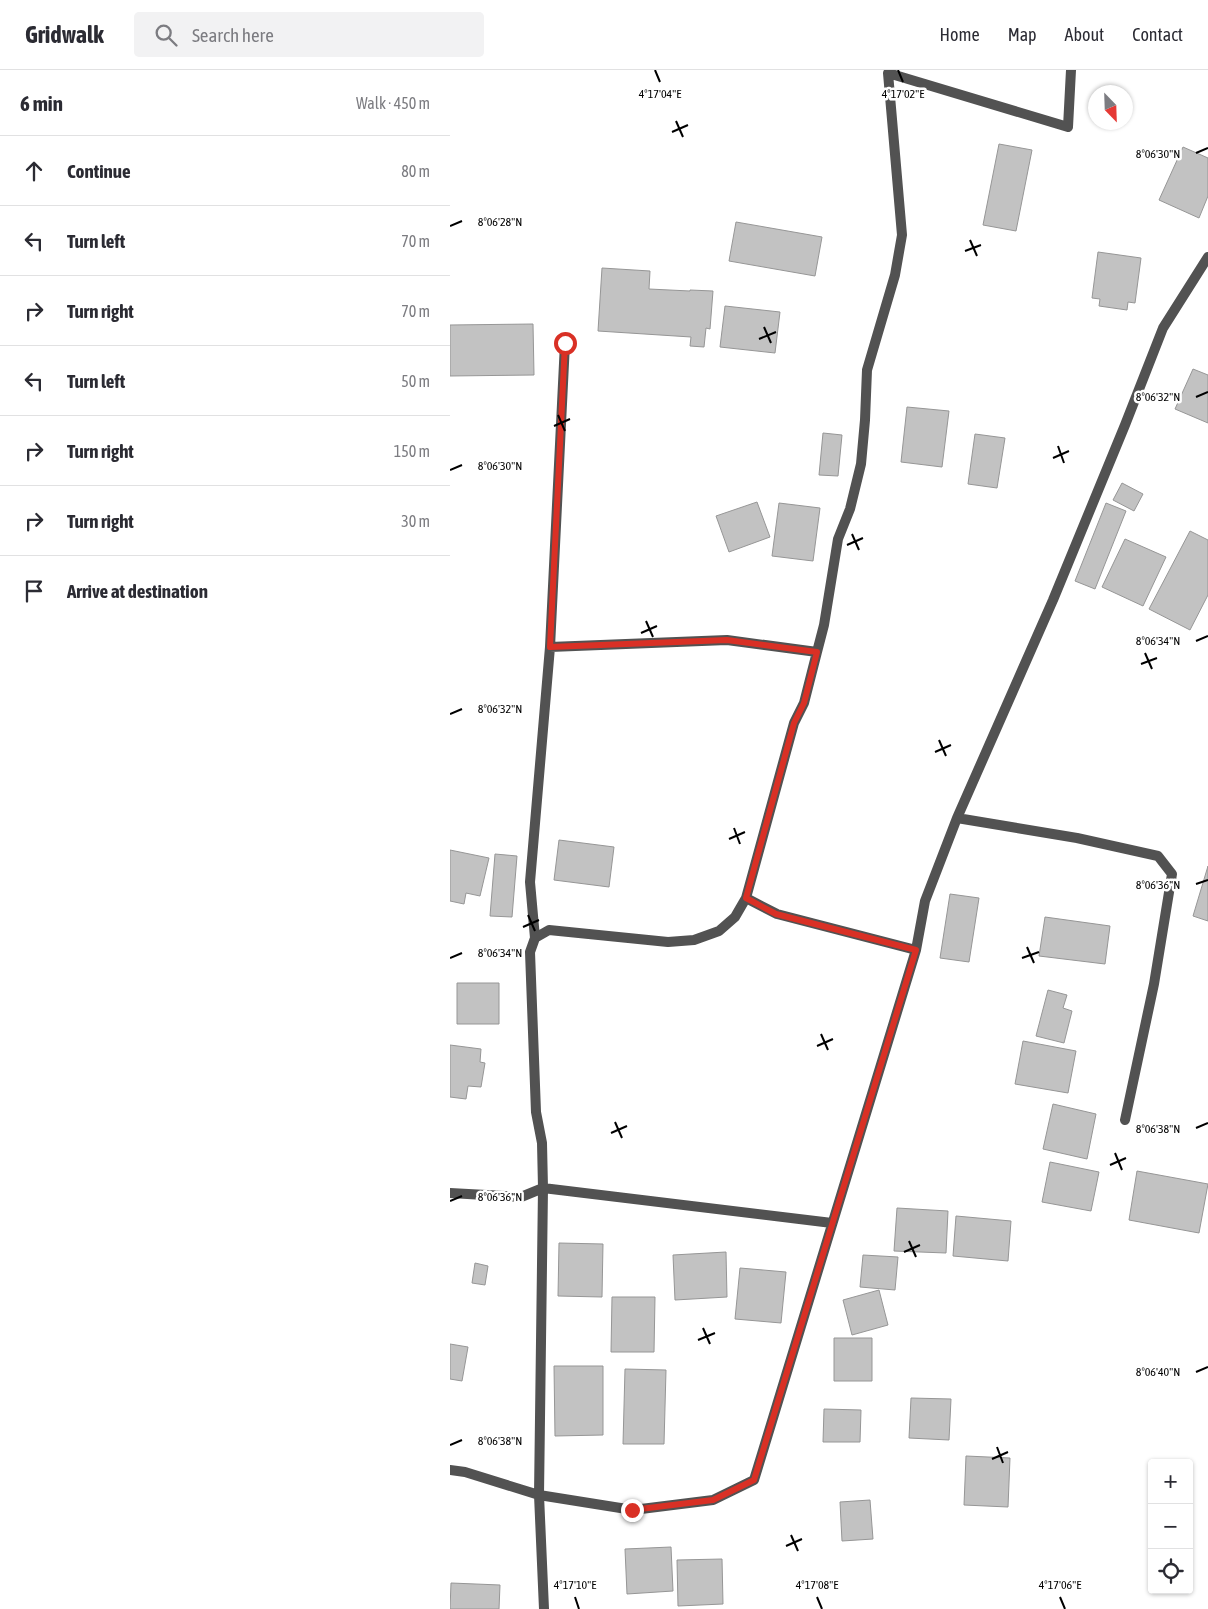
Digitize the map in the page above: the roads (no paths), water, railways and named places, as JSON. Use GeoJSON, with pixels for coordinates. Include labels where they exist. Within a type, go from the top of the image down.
{"type":"FeatureCollection","features":[{"type":"Feature","properties":{"kind":"street"},"geometry":{"type":"LineString","coordinates":[[535,938],[549,930],[668,942],[694,940],[718,931],[735,917],[746,898],[794,723],[804,703],[824,625],[838,538],[850,509],[861,464],[867,370],[895,275],[902,235],[888,72],[1068,127],[1071,70]]}},
{"type":"Feature","properties":{"kind":"street"},"geometry":{"type":"LineString","coordinates":[[450,1470],[465,1472],[539,1495],[632,1510],[713,1500],[754,1480],[916,950],[925,901],[957,818],[1053,600],[1163,328],[1208,257]]}},
{"type":"Feature","properties":{"kind":"street"},"geometry":{"type":"LineString","coordinates":[[544,1609],[539,1495],[544,1188],[542,1144],[536,1112],[532,1035],[530,952],[535,938],[530,882],[550,647],[565,343]]}},
{"type":"Feature","properties":{"kind":"street"},"geometry":{"type":"LineString","coordinates":[[550,647],[727,640],[817,652]]}},
{"type":"Feature","properties":{"kind":"street"},"geometry":{"type":"LineString","coordinates":[[957,818],[1077,838],[1158,856],[1172,874],[1154,984],[1125,1120]]}},
{"type":"Feature","properties":{"kind":"street"},"geometry":{"type":"LineString","coordinates":[[746,898],[776,914],[916,950]]}},
{"type":"Feature","properties":{"kind":"street"},"geometry":{"type":"LineString","coordinates":[[450,1193],[521,1197],[544,1188],[832,1223]]}}]}
